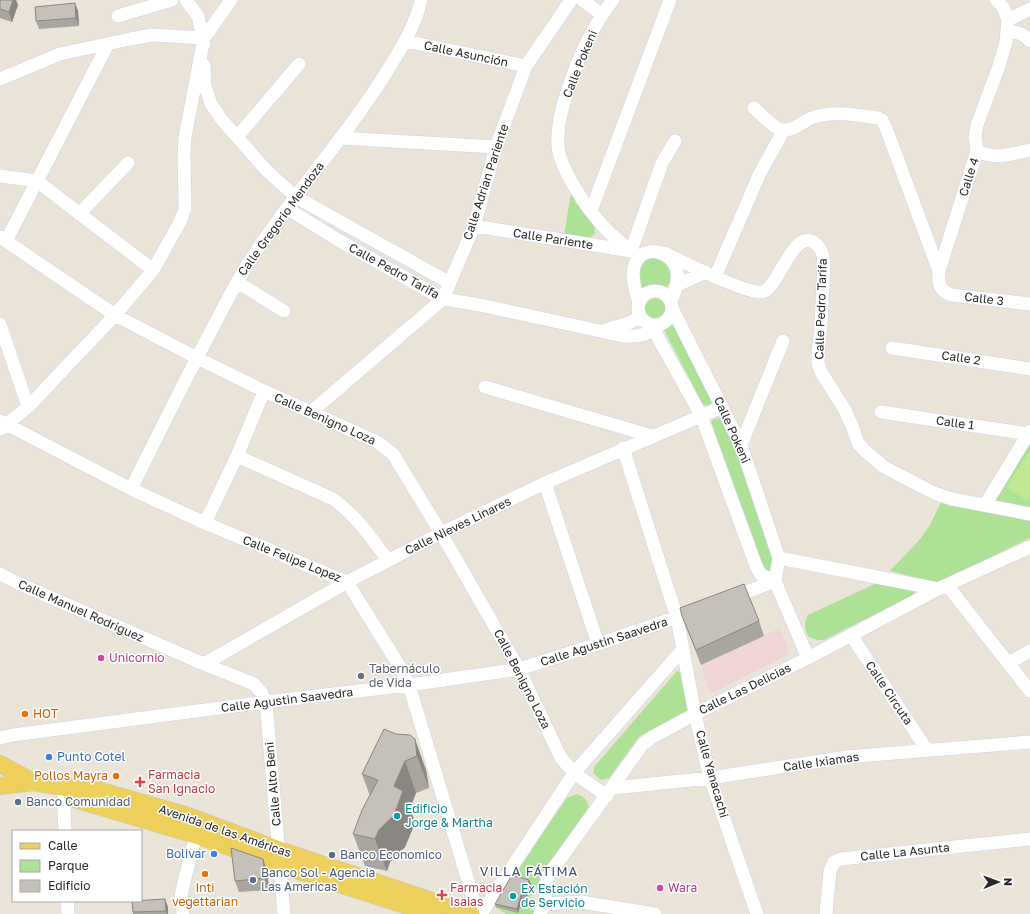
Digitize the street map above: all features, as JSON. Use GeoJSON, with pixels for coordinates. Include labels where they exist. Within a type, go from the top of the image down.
{"type":"FeatureCollection","features":[{"type":"Feature","properties":{"kind":"main road"},"geometry":{"type":"LineString","coordinates":[[0,764],[33,782]]}},
{"type":"Feature","properties":{"kind":"main road","name":"Avenida de las Américas"},"geometry":{"type":"LineString","coordinates":[[33,782],[66,788],[80,785],[188,816],[279,858],[433,914]]}},
{"type":"Feature","properties":{"kind":"main road"},"geometry":{"type":"LineString","coordinates":[[1,784],[33,782]]}},
{"type":"Feature","properties":{"kind":"main road","name":"Avenida de las Américas"},"geometry":{"type":"LineString","coordinates":[[66,788],[75,799],[471,914]]}},
{"type":"Feature","properties":{"kind":"street"},"geometry":{"type":"LineString","coordinates":[[118,16],[172,0]]}},
{"type":"Feature","properties":{"kind":"street"},"geometry":{"type":"LineString","coordinates":[[186,0],[198,16],[204,38],[205,86],[211,104],[218,115],[267,171],[296,197],[450,283]]}},
{"type":"Feature","properties":{"kind":"street"},"geometry":{"type":"LineString","coordinates":[[2,425],[28,407],[115,315],[153,270],[180,222],[185,210],[185,137],[204,38],[231,0]]}},
{"type":"Feature","properties":{"kind":"street","name":"Calle Gregorio Mendoza"},"geometry":{"type":"LineString","coordinates":[[131,489],[237,282],[252,258],[296,197],[373,94],[405,41],[420,8],[421,0]]}},
{"type":"Feature","properties":{"kind":"street","name":"Calle Adrian Pariente"},"geometry":{"type":"LineString","coordinates":[[312,412],[443,298],[474,226],[496,147],[526,66],[570,0]]}},
{"type":"Feature","properties":{"kind":"street"},"geometry":{"type":"LineString","coordinates":[[582,0],[601,14]]}},
{"type":"Feature","properties":{"kind":"street","name":"Calle Pokeni"},"geometry":{"type":"LineString","coordinates":[[613,0],[601,14],[586,42],[571,80],[559,126],[558,146],[563,165],[573,184],[591,211],[604,227],[635,254]]}},
{"type":"Feature","properties":{"kind":"street"},"geometry":{"type":"LineString","coordinates":[[591,211],[670,0]]}},
{"type":"Feature","properties":{"kind":"street"},"geometry":{"type":"LineString","coordinates":[[996,0],[1003,6],[1007,26]]}},
{"type":"Feature","properties":{"kind":"street"},"geometry":{"type":"LineString","coordinates":[[1007,26],[1030,9]]}},
{"type":"Feature","properties":{"kind":"street"},"geometry":{"type":"LineString","coordinates":[[1007,26],[1030,41]]}},
{"type":"Feature","properties":{"kind":"street","name":"Calle 4"},"geometry":{"type":"LineString","coordinates":[[940,288],[938,280],[939,271],[977,151],[975,137],[977,124],[999,66],[1006,42],[1007,26]]}},
{"type":"Feature","properties":{"kind":"street"},"geometry":{"type":"LineString","coordinates":[[0,79],[60,54],[152,35],[204,38]]}},
{"type":"Feature","properties":{"kind":"street","name":"Calle Asunción"},"geometry":{"type":"LineString","coordinates":[[405,41],[526,66]]}},
{"type":"Feature","properties":{"kind":"street"},"geometry":{"type":"LineString","coordinates":[[3,239],[36,181],[108,44]]}},
{"type":"Feature","properties":{"kind":"street"},"geometry":{"type":"LineString","coordinates":[[237,137],[299,64]]}},
{"type":"Feature","properties":{"kind":"street"},"geometry":{"type":"LineString","coordinates":[[754,108],[776,128],[784,130],[795,127],[812,118],[835,113],[878,118],[882,120],[896,153],[913,204],[939,271]]}},
{"type":"Feature","properties":{"kind":"street"},"geometry":{"type":"LineString","coordinates":[[677,285],[710,275],[760,173],[784,130]]}},
{"type":"Feature","properties":{"kind":"street"},"geometry":{"type":"LineString","coordinates":[[340,138],[496,147]]}},
{"type":"Feature","properties":{"kind":"street"},"geometry":{"type":"LineString","coordinates":[[665,253],[676,265],[678,273],[677,285],[669,317],[656,326],[640,317],[633,273],[635,254],[662,163],[675,141]]}},
{"type":"Feature","properties":{"kind":"street"},"geometry":{"type":"LineString","coordinates":[[977,151],[996,157],[1030,150]]}},
{"type":"Feature","properties":{"kind":"street"},"geometry":{"type":"LineString","coordinates":[[80,214],[128,163]]}},
{"type":"Feature","properties":{"kind":"street"},"geometry":{"type":"LineString","coordinates":[[0,176],[36,181],[153,270]]}},
{"type":"Feature","properties":{"kind":"street","name":"Calle Pedro Tarifa"},"geometry":{"type":"LineString","coordinates":[[288,209],[340,241],[443,298],[623,336],[638,337],[656,326]]}},
{"type":"Feature","properties":{"kind":"street","name":"Calle Pariente"},"geometry":{"type":"LineString","coordinates":[[474,226],[635,254]]}},
{"type":"Feature","properties":{"kind":"street","name":"Calle Benigno Loza"},"geometry":{"type":"LineString","coordinates":[[3,239],[115,315],[264,391],[377,442],[393,454],[441,533],[519,669],[561,758],[574,773]]}},
{"type":"Feature","properties":{"kind":"street","name":"Calle Pedro Tarifa"},"geometry":{"type":"LineString","coordinates":[[710,275],[750,290],[761,292],[766,290],[774,282],[789,254],[795,248],[803,242],[814,242],[820,247],[824,263],[818,363],[821,372],[845,410],[858,443],[871,457],[884,466],[934,493],[952,499],[1030,514]]}},
{"type":"Feature","properties":{"kind":"street"},"geometry":{"type":"LineString","coordinates":[[635,254],[650,251],[665,253],[710,275]]}},
{"type":"Feature","properties":{"kind":"street"},"geometry":{"type":"LineString","coordinates":[[237,282],[284,311]]}},
{"type":"Feature","properties":{"kind":"street","name":"Calle 3"},"geometry":{"type":"LineString","coordinates":[[940,288],[944,292],[951,295],[1030,304]]}},
{"type":"Feature","properties":{"kind":"street"},"geometry":{"type":"LineString","coordinates":[[638,303],[645,294],[656,291],[666,295],[671,305]]}},
{"type":"Feature","properties":{"kind":"street","name":"Calle Pokeni"},"geometry":{"type":"LineString","coordinates":[[656,326],[701,416],[756,566],[761,575],[775,581],[779,558],[741,445],[671,305]]}},
{"type":"Feature","properties":{"kind":"street","name":"Calle Pedro Tarifa"},"geometry":{"type":"LineString","coordinates":[[604,331],[629,323],[640,317]]}},
{"type":"Feature","properties":{"kind":"street"},"geometry":{"type":"LineString","coordinates":[[0,327],[28,407]]}},
{"type":"Feature","properties":{"kind":"street"},"geometry":{"type":"LineString","coordinates":[[741,445],[783,341]]}},
{"type":"Feature","properties":{"kind":"street","name":"Calle 2"},"geometry":{"type":"LineString","coordinates":[[892,348],[1030,368]]}},
{"type":"Feature","properties":{"kind":"street"},"geometry":{"type":"LineString","coordinates":[[485,387],[652,436]]}},
{"type":"Feature","properties":{"kind":"street"},"geometry":{"type":"LineString","coordinates":[[205,523],[237,456],[264,391]]}},
{"type":"Feature","properties":{"kind":"street","name":"Calle Nieves Linares"},"geometry":{"type":"LineString","coordinates":[[204,664],[347,582],[441,533],[545,483],[623,448],[722,407]]}},
{"type":"Feature","properties":{"kind":"street","name":"Calle 1"},"geometry":{"type":"LineString","coordinates":[[881,412],[1029,433]]}},
{"type":"Feature","properties":{"kind":"street","name":"Calle Felipe Lopez"},"geometry":{"type":"LineString","coordinates":[[2,425],[131,489],[205,523],[347,582],[402,670],[409,685],[480,914]]}},
{"type":"Feature","properties":{"kind":"street"},"geometry":{"type":"LineString","coordinates":[[985,505],[1029,433]]}},
{"type":"Feature","properties":{"kind":"street","name":"Calle Yanacachi"},"geometry":{"type":"LineString","coordinates":[[623,448],[677,618],[695,714],[710,778],[757,914]]}},
{"type":"Feature","properties":{"kind":"street"},"geometry":{"type":"LineString","coordinates":[[237,456],[333,499],[346,508],[355,517],[388,560]]}},
{"type":"Feature","properties":{"kind":"street"},"geometry":{"type":"LineString","coordinates":[[545,483],[598,644]]}},
{"type":"Feature","properties":{"kind":"street","name":"Calle Las Delicias"},"geometry":{"type":"LineString","coordinates":[[542,909],[548,876],[610,792],[643,744],[651,738],[943,587],[1030,547]]}},
{"type":"Feature","properties":{"kind":"street"},"geometry":{"type":"LineString","coordinates":[[779,558],[943,587],[1009,663],[1030,691]]}},
{"type":"Feature","properties":{"kind":"street","name":"Calle Manuel Rodriguez"},"geometry":{"type":"LineString","coordinates":[[0,574],[24,586],[204,664],[254,684],[261,692],[266,702]]}},
{"type":"Feature","properties":{"kind":"street"},"geometry":{"type":"LineString","coordinates":[[775,581],[808,658]]}},
{"type":"Feature","properties":{"kind":"street","name":"Calle Agustin Saavedra"},"geometry":{"type":"LineString","coordinates":[[0,738],[266,702],[409,685],[519,669],[677,618],[775,581]]}},
{"type":"Feature","properties":{"kind":"street","name":"Calle Circuta"},"geometry":{"type":"LineString","coordinates":[[851,635],[927,750]]}},
{"type":"Feature","properties":{"kind":"street"},"geometry":{"type":"LineString","coordinates":[[480,914],[574,773],[683,649]]}},
{"type":"Feature","properties":{"kind":"street"},"geometry":{"type":"LineString","coordinates":[[1009,663],[1030,651]]}},
{"type":"Feature","properties":{"kind":"street","name":"Calle Alto Beni"},"geometry":{"type":"LineString","coordinates":[[266,702],[284,914]]}},
{"type":"Feature","properties":{"kind":"street","name":"Calle Ixiamas"},"geometry":{"type":"LineString","coordinates":[[610,792],[846,758],[1030,742]]}},
{"type":"Feature","properties":{"kind":"street"},"geometry":{"type":"LineString","coordinates":[[574,773],[610,792]]}},
{"type":"Feature","properties":{"kind":"street"},"geometry":{"type":"LineString","coordinates":[[65,830],[66,788]]}},
{"type":"Feature","properties":{"kind":"street"},"geometry":{"type":"LineString","coordinates":[[183,914],[181,896],[196,835]]}},
{"type":"Feature","properties":{"kind":"street","name":"Calle La Asunta"},"geometry":{"type":"LineString","coordinates":[[826,914],[830,871],[834,862],[841,859],[1030,838]]}},
{"type":"Feature","properties":{"kind":"street"},"geometry":{"type":"LineString","coordinates":[[67,902],[68,914]]}},
{"type":"Feature","properties":{"kind":"street"},"geometry":{"type":"LineString","coordinates":[[542,909],[580,902],[655,914]]}},
{"type":"Feature","properties":{"kind":"shaded area"},"geometry":{"type":"Polygon","coordinates":[[[780,628],[789,650],[787,656],[710,694],[701,665],[780,628]]]}},
{"type":"Feature","properties":{"kind":"green space"},"geometry":{"type":"Polygon","coordinates":[[[571,193],[594,224],[595,233],[588,238],[585,239],[564,235],[571,193]]]}},
{"type":"Feature","properties":{"kind":"green space"},"geometry":{"type":"Polygon","coordinates":[[[652,257],[668,261],[672,280],[666,288],[654,286],[643,289],[639,280],[639,271],[644,263],[652,257]]]}},
{"type":"Feature","properties":{"kind":"green space"},"geometry":{"type":"Polygon","coordinates":[[[656,298],[664,301],[667,309],[664,317],[656,320],[648,317],[645,309],[648,301],[656,298]]]}},
{"type":"Feature","properties":{"kind":"green space"},"geometry":{"type":"Polygon","coordinates":[[[675,321],[711,398],[712,403],[708,405],[704,405],[701,401],[663,328],[675,321]]]}},
{"type":"Feature","properties":{"kind":"green space"},"geometry":{"type":"Polygon","coordinates":[[[721,418],[737,449],[776,566],[769,573],[765,571],[711,422],[714,419],[721,418]]]}},
{"type":"Feature","properties":{"kind":"green space"},"geometry":{"type":"Polygon","coordinates":[[[1030,430],[1030,507],[991,501],[1030,430]]]}},
{"type":"Feature","properties":{"kind":"green space"},"geometry":{"type":"Polygon","coordinates":[[[1030,451],[1030,497],[1027,501],[1006,487],[1030,451]]]}},
{"type":"Feature","properties":{"kind":"green space"},"geometry":{"type":"Polygon","coordinates":[[[942,500],[1030,518],[1030,538],[938,583],[890,571],[921,538],[930,525],[942,500]]]}},
{"type":"Feature","properties":{"kind":"green space"},"geometry":{"type":"Polygon","coordinates":[[[877,583],[915,591],[913,595],[824,640],[817,640],[809,637],[805,626],[808,615],[877,583]]]}},
{"type":"Feature","properties":{"kind":"green space"},"geometry":{"type":"Polygon","coordinates":[[[677,671],[683,673],[690,707],[686,712],[639,737],[609,778],[601,780],[593,773],[594,767],[677,671]]]}},
{"type":"Feature","properties":{"kind":"green space"},"geometry":{"type":"Polygon","coordinates":[[[577,794],[585,799],[589,808],[546,870],[525,905],[535,912],[534,914],[506,914],[492,905],[567,798],[577,794]]]}},
{"type":"Feature","properties":{"kind":"building"},"geometry":{"type":"Polygon","coordinates":[[[0,0],[13,0],[9,12],[0,9],[0,0]]]}},
{"type":"Feature","properties":{"kind":"building"},"geometry":{"type":"Polygon","coordinates":[[[75,3],[76,18],[36,21],[35,7],[75,3]]]}},
{"type":"Feature","properties":{"kind":"building"},"geometry":{"type":"Polygon","coordinates":[[[744,584],[759,621],[696,650],[680,608],[744,584]]]}},
{"type":"Feature","properties":{"kind":"building"},"geometry":{"type":"Polygon","coordinates":[[[384,729],[396,734],[410,735],[415,739],[417,756],[405,761],[394,786],[403,791],[394,815],[379,830],[375,839],[353,834],[362,810],[378,780],[362,774],[384,729]]]}},
{"type":"Feature","properties":{"kind":"building"},"geometry":{"type":"Polygon","coordinates":[[[231,848],[263,859],[265,878],[235,881],[231,848]]]}},
{"type":"Feature","properties":{"kind":"building","name":"Ex Estación de Servicio"},"geometry":{"type":"Polygon","coordinates":[[[512,875],[529,880],[525,896],[521,895],[517,909],[495,904],[512,875]]]}},
{"type":"Feature","properties":{"kind":"building"},"geometry":{"type":"Polygon","coordinates":[[[165,899],[166,911],[133,912],[132,902],[142,902],[142,900],[165,899]]]}},
{"type":"Feature","properties":{"kind":"place","name":"Unicornio"},"geometry":{"type":"Point","coordinates":[101,658]}},
{"type":"Feature","properties":{"kind":"place","name":"Tabernáculo de Vida"},"geometry":{"type":"Point","coordinates":[361,676]}},
{"type":"Feature","properties":{"kind":"place","name":"HOT"},"geometry":{"type":"Point","coordinates":[25,714]}},
{"type":"Feature","properties":{"kind":"place","name":"Punto Cotel"},"geometry":{"type":"Point","coordinates":[49,757]}},
{"type":"Feature","properties":{"kind":"place","name":"Pollos Mayra"},"geometry":{"type":"Point","coordinates":[116,776]}},
{"type":"Feature","properties":{"kind":"place","name":"Farmacia San Ignacio"},"geometry":{"type":"Point","coordinates":[140,782]}},
{"type":"Feature","properties":{"kind":"place","name":"Banco Comunidad"},"geometry":{"type":"Point","coordinates":[18,802]}},
{"type":"Feature","properties":{"kind":"place","name":"Edificio Jorge & Martha"},"geometry":{"type":"Point","coordinates":[397,816]}},
{"type":"Feature","properties":{"kind":"place","name":"Bolivar"},"geometry":{"type":"Point","coordinates":[214,854]}},
{"type":"Feature","properties":{"kind":"place","name":"Banco Economico"},"geometry":{"type":"Point","coordinates":[332,855]}},
{"type":"Feature","properties":{"kind":"place","name":"Inti vegettarian"},"geometry":{"type":"Point","coordinates":[205,874]}},
{"type":"Feature","properties":{"kind":"place","name":"Banco Sol - Agencia Las Americas"},"geometry":{"type":"Point","coordinates":[253,880]}},
{"type":"Feature","properties":{"kind":"place","name":"Wara"},"geometry":{"type":"Point","coordinates":[660,888]}},
{"type":"Feature","properties":{"kind":"place","name":"Farmacia Isaias"},"geometry":{"type":"Point","coordinates":[442,895]}},
{"type":"Feature","properties":{"kind":"place","name":"Ex Estación de Servicio"},"geometry":{"type":"Point","coordinates":[513,896]}},
{"type":"Feature","properties":{"kind":"district","name":"VILLA FÁTIMA"},"geometry":{"type":"Point","coordinates":[529,871]}}]}
